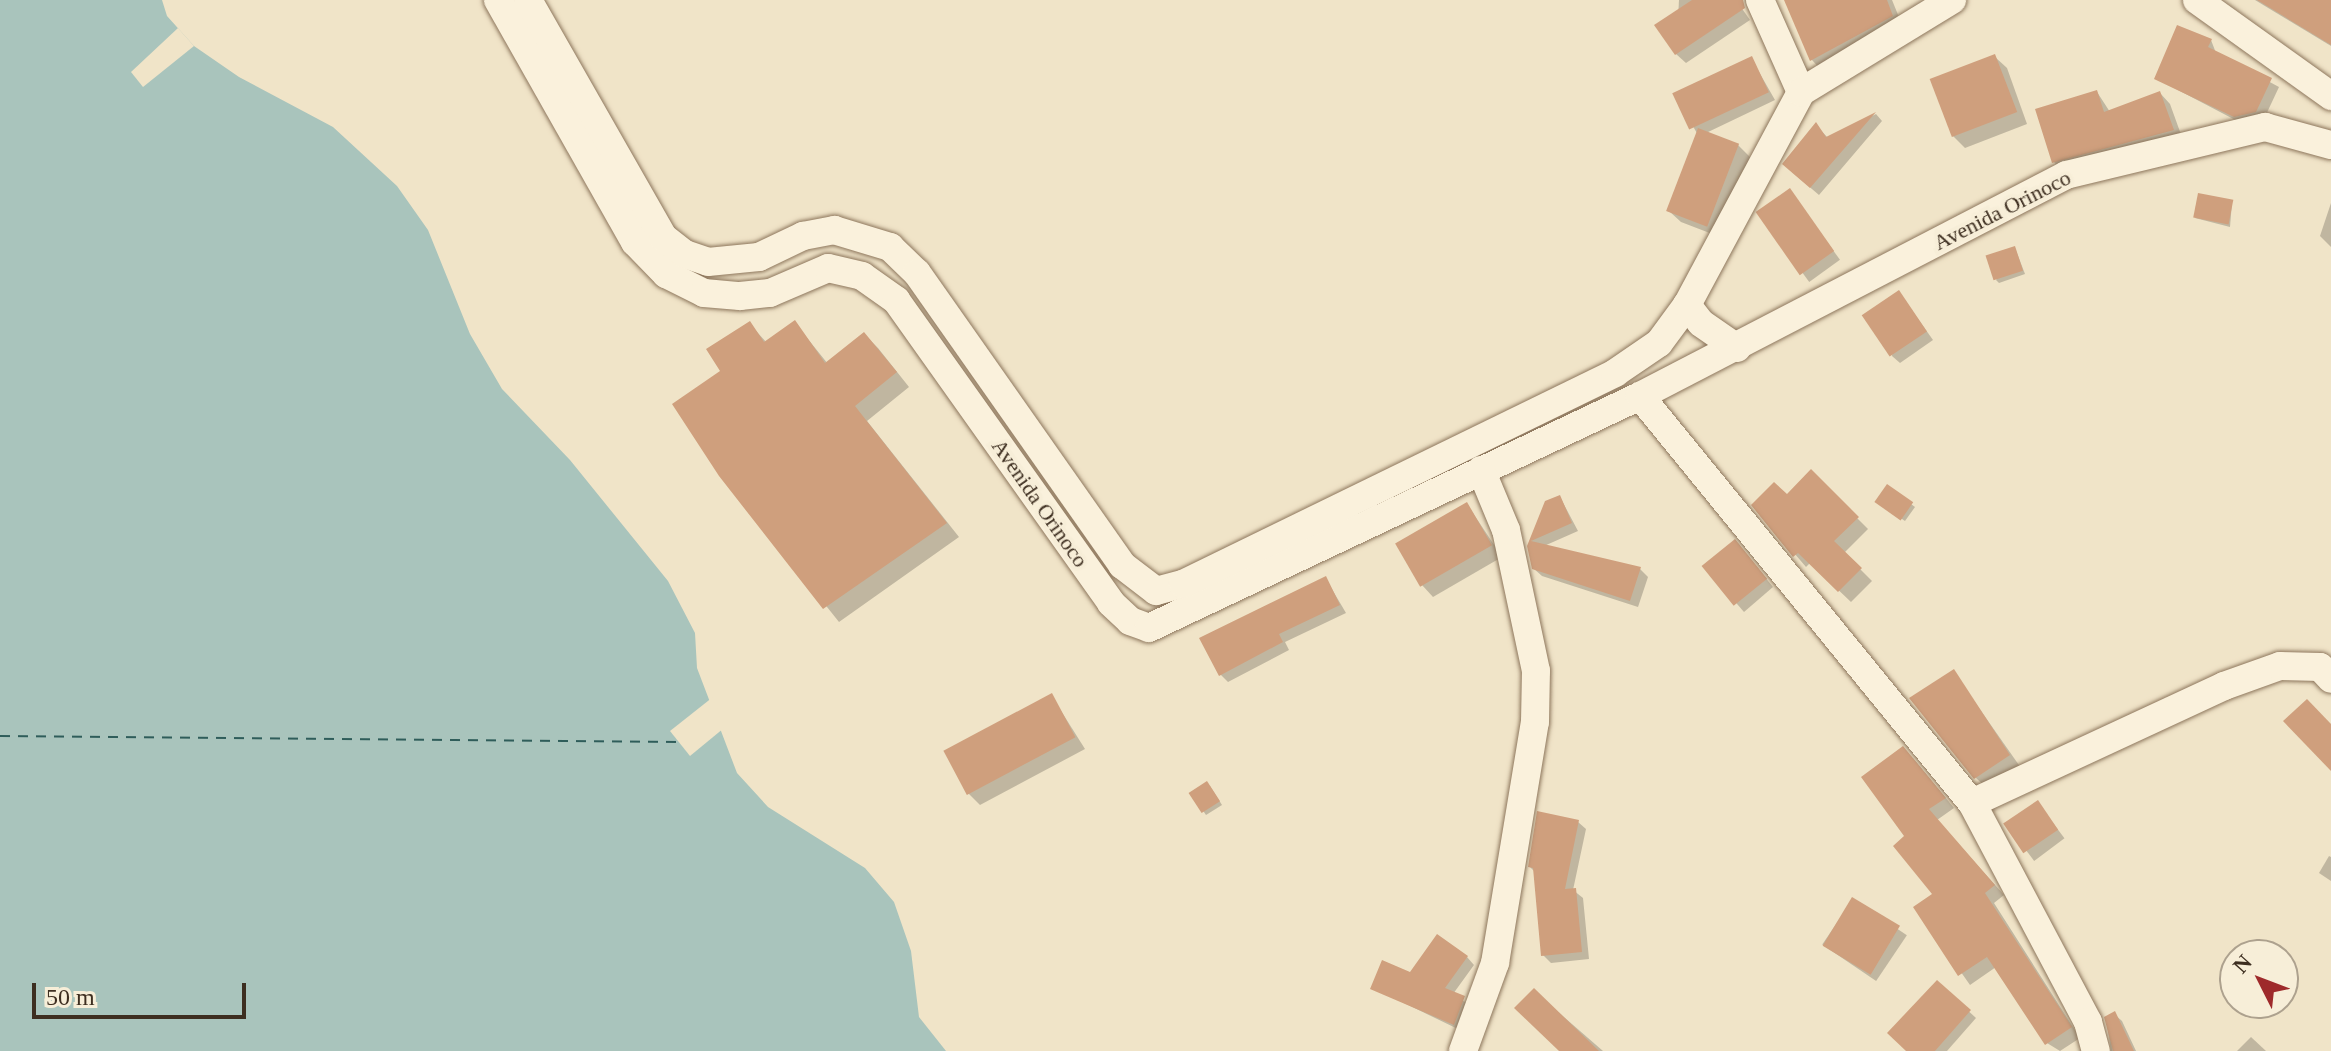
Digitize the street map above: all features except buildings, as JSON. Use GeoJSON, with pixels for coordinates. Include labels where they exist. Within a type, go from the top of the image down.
{"type":"FeatureCollection","features":[{"type":"Feature","properties":{"kind":"street","name":"Avenida Orinoco"},"geometry":{"type":"LineString","coordinates":[[498,0],[635,242],[666,274],[704,293],[740,296],[770,293],[828,268],[862,276],[896,300],[1111,603],[1130,621],[1149,628],[1170,622],[1640,396],[2066,175],[2265,127],[2331,145]]}},
{"type":"Feature","properties":{"kind":"street","name":"Avenida Orinoco"},"geometry":{"type":"LineString","coordinates":[[528,0],[663,237],[685,254],[708,262],[759,257],[803,236],[834,230],[890,247],[917,273],[1122,565],[1156,591],[1183,584],[1615,373],[1659,343],[1687,305],[1801,92]]}},
{"type":"Feature","properties":{"kind":"street"},"geometry":{"type":"LineString","coordinates":[[1760,0],[1801,92],[1952,0]]}},
{"type":"Feature","properties":{"kind":"street"},"geometry":{"type":"LineString","coordinates":[[2197,0],[2331,96]]}},
{"type":"Feature","properties":{"kind":"street"},"geometry":{"type":"LineString","coordinates":[[1687,305],[1701,323],[1737,348]]}},
{"type":"Feature","properties":{"kind":"street"},"geometry":{"type":"LineString","coordinates":[[1640,396],[1972,803],[2088,1022],[2096,1051]]}},
{"type":"Feature","properties":{"kind":"street"},"geometry":{"type":"LineString","coordinates":[[1463,1051],[1495,963],[1535,722],[1536,671],[1506,530],[1481,470]]}},
{"type":"Feature","properties":{"kind":"street"},"geometry":{"type":"LineString","coordinates":[[1972,803],[2280,666],[2320,667],[2331,679]]}},
{"type":"Feature","properties":{"kind":"water"},"geometry":{"type":"Polygon","coordinates":[[[0,0],[162,0],[167,16],[194,46],[239,77],[333,127],[397,186],[428,230],[470,334],[502,389],[570,460],[668,581],[695,633],[697,668],[737,773],[768,807],[865,868],[894,902],[911,951],[919,1017],[946,1051],[0,1051],[0,0]]]}},
{"type":"Feature","properties":{"kind":"pier"},"geometry":{"type":"Polygon","coordinates":[[[178,28],[194,46],[143,87],[131,72],[178,28]]]}},
{"type":"Feature","properties":{"kind":"pier"},"geometry":{"type":"Polygon","coordinates":[[[713,697],[724,728],[690,756],[670,731],[713,697]]]}},
{"type":"Feature","properties":{"kind":"ferry route"},"geometry":{"type":"LineString","coordinates":[[0,736],[680,742]]}}]}
